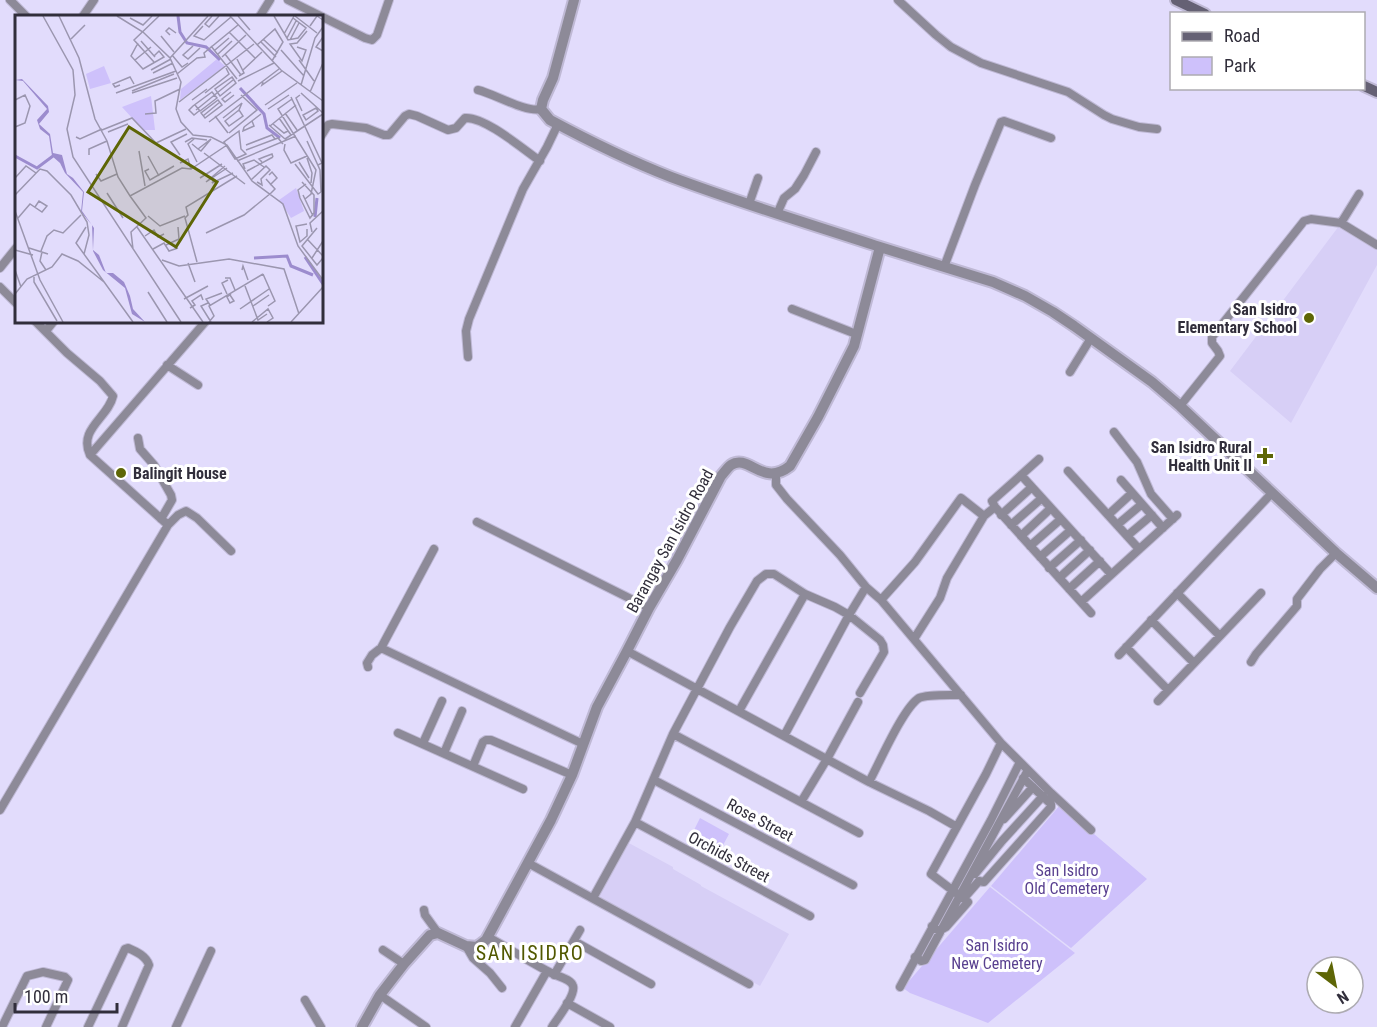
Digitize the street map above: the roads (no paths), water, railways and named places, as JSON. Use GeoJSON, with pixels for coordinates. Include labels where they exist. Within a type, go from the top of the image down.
{"type":"FeatureCollection","features":[{"type":"Feature","properties":{"kind":"main road"},"geometry":{"type":"LineString","coordinates":[[1176,0],[1201,12]]}},
{"type":"Feature","properties":{"kind":"street"},"geometry":{"type":"LineString","coordinates":[[10,0],[25,15]]}},
{"type":"Feature","properties":{"kind":"street"},"geometry":{"type":"LineString","coordinates":[[84,15],[94,0]]}},
{"type":"Feature","properties":{"kind":"street"},"geometry":{"type":"LineString","coordinates":[[261,15],[270,0]]}},
{"type":"Feature","properties":{"kind":"street"},"geometry":{"type":"LineString","coordinates":[[288,0],[318,15]]}},
{"type":"Feature","properties":{"kind":"street"},"geometry":{"type":"LineString","coordinates":[[322,17],[372,40],[377,35],[389,0]]}},
{"type":"Feature","properties":{"kind":"street"},"geometry":{"type":"LineString","coordinates":[[541,109],[561,52],[574,0]]}},
{"type":"Feature","properties":{"kind":"street"},"geometry":{"type":"LineString","coordinates":[[898,0],[951,47],[981,63],[1068,92],[1112,118],[1138,127],[1157,129]]}},
{"type":"Feature","properties":{"kind":"street"},"geometry":{"type":"LineString","coordinates":[[478,90],[520,106],[541,109]]}},
{"type":"Feature","properties":{"kind":"street"},"geometry":{"type":"LineString","coordinates":[[541,109],[550,120],[670,177],[777,214],[993,282],[1053,312],[1152,382],[1336,553],[1377,588]]}},
{"type":"Feature","properties":{"kind":"street"},"geometry":{"type":"LineString","coordinates":[[322,134],[328,125],[332,124],[366,128],[386,135],[392,132],[409,114],[448,130],[456,128],[465,118],[473,118],[498,131],[540,161]]}},
{"type":"Feature","properties":{"kind":"street"},"geometry":{"type":"LineString","coordinates":[[944,267],[1001,122],[1004,121],[1051,138]]}},
{"type":"Feature","properties":{"kind":"street"},"geometry":{"type":"LineString","coordinates":[[468,357],[466,331],[469,319],[523,189],[558,124]]}},
{"type":"Feature","properties":{"kind":"street"},"geometry":{"type":"LineString","coordinates":[[777,214],[784,198],[795,189],[816,152]]}},
{"type":"Feature","properties":{"kind":"street"},"geometry":{"type":"LineString","coordinates":[[749,204],[758,178]]}},
{"type":"Feature","properties":{"kind":"street"},"geometry":{"type":"LineString","coordinates":[[1341,223],[1359,194]]}},
{"type":"Feature","properties":{"kind":"street"},"geometry":{"type":"LineString","coordinates":[[1180,406],[1220,356],[1212,343],[1212,337],[1307,219],[1341,223],[1377,245]]}},
{"type":"Feature","properties":{"kind":"street"},"geometry":{"type":"LineString","coordinates":[[880,247],[854,346],[790,466],[776,474],[776,485],[866,587],[881,600],[1001,743],[1091,830]]}},
{"type":"Feature","properties":{"kind":"street"},"geometry":{"type":"LineString","coordinates":[[0,268],[15,249]]}},
{"type":"Feature","properties":{"kind":"street"},"geometry":{"type":"LineString","coordinates":[[0,287],[15,302]]}},
{"type":"Feature","properties":{"kind":"street"},"geometry":{"type":"LineString","coordinates":[[792,309],[856,334]]}},
{"type":"Feature","properties":{"kind":"street"},"geometry":{"type":"LineString","coordinates":[[36,322],[113,396],[111,404],[86,438],[86,447],[90,455],[168,525]]}},
{"type":"Feature","properties":{"kind":"street"},"geometry":{"type":"LineString","coordinates":[[46,331],[53,322]]}},
{"type":"Feature","properties":{"kind":"street"},"geometry":{"type":"LineString","coordinates":[[90,455],[205,322]]}},
{"type":"Feature","properties":{"kind":"street"},"geometry":{"type":"LineString","coordinates":[[1070,372],[1091,338]]}},
{"type":"Feature","properties":{"kind":"street"},"geometry":{"type":"LineString","coordinates":[[1078,356],[1087,363]]}},
{"type":"Feature","properties":{"kind":"street"},"geometry":{"type":"LineString","coordinates":[[167,365],[198,385]]}},
{"type":"Feature","properties":{"kind":"street"},"geometry":{"type":"LineString","coordinates":[[1081,602],[1175,517],[1151,494],[1137,462],[1114,432]]}},
{"type":"Feature","properties":{"kind":"street"},"geometry":{"type":"LineString","coordinates":[[138,438],[140,449],[154,465],[171,495],[172,500],[161,519]]}},
{"type":"Feature","properties":{"kind":"street"},"geometry":{"type":"LineString","coordinates":[[1039,459],[992,501],[994,507],[1091,613]]}},
{"type":"Feature","properties":{"kind":"street","name":"Barangay San Isidro Road"},"geometry":{"type":"LineString","coordinates":[[488,937],[551,820],[572,774],[597,707],[721,476],[729,466],[739,462],[760,472],[776,474]]}},
{"type":"Feature","properties":{"kind":"street"},"geometry":{"type":"LineString","coordinates":[[1068,471],[1139,549]]}},
{"type":"Feature","properties":{"kind":"street"},"geometry":{"type":"LineString","coordinates":[[1021,475],[1111,574]]}},
{"type":"Feature","properties":{"kind":"street"},"geometry":{"type":"LineString","coordinates":[[1121,480],[1163,528]]}},
{"type":"Feature","properties":{"kind":"street"},"geometry":{"type":"LineString","coordinates":[[1001,515],[1032,487]]}},
{"type":"Feature","properties":{"kind":"street"},"geometry":{"type":"LineString","coordinates":[[1108,515],[1132,493]]}},
{"type":"Feature","properties":{"kind":"street"},"geometry":{"type":"LineString","coordinates":[[1119,654],[1272,493]]}},
{"type":"Feature","properties":{"kind":"street"},"geometry":{"type":"LineString","coordinates":[[881,600],[915,562],[961,498],[984,516]]}},
{"type":"Feature","properties":{"kind":"street"},"geometry":{"type":"LineString","coordinates":[[1011,525],[1042,498]]}},
{"type":"Feature","properties":{"kind":"street"},"geometry":{"type":"LineString","coordinates":[[1117,525],[1142,504]]}},
{"type":"Feature","properties":{"kind":"street"},"geometry":{"type":"LineString","coordinates":[[914,639],[940,598],[947,578],[984,516],[994,507]]}},
{"type":"Feature","properties":{"kind":"street"},"geometry":{"type":"LineString","coordinates":[[1021,536],[1051,508]]}},
{"type":"Feature","properties":{"kind":"street"},"geometry":{"type":"LineString","coordinates":[[0,810],[168,525],[186,511],[197,518],[231,551]]}},
{"type":"Feature","properties":{"kind":"street"},"geometry":{"type":"LineString","coordinates":[[1127,536],[1152,514]]}},
{"type":"Feature","properties":{"kind":"street"},"geometry":{"type":"LineString","coordinates":[[1030,546],[1061,519]]}},
{"type":"Feature","properties":{"kind":"street"},"geometry":{"type":"LineString","coordinates":[[477,522],[649,608]]}},
{"type":"Feature","properties":{"kind":"street"},"geometry":{"type":"LineString","coordinates":[[1040,557],[1071,530]]}},
{"type":"Feature","properties":{"kind":"street"},"geometry":{"type":"LineString","coordinates":[[1049,568],[1081,540]]}},
{"type":"Feature","properties":{"kind":"street"},"geometry":{"type":"LineString","coordinates":[[368,667],[369,659],[381,648],[434,549]]}},
{"type":"Feature","properties":{"kind":"street"},"geometry":{"type":"LineString","coordinates":[[1059,578],[1090,550]]}},
{"type":"Feature","properties":{"kind":"street"},"geometry":{"type":"LineString","coordinates":[[1251,662],[1298,606],[1297,599],[1320,569],[1336,553]]}},
{"type":"Feature","properties":{"kind":"street"},"geometry":{"type":"LineString","coordinates":[[1069,589],[1100,561]]}},
{"type":"Feature","properties":{"kind":"street"},"geometry":{"type":"LineString","coordinates":[[593,898],[634,822],[673,734],[730,627],[761,577],[774,574],[806,594],[849,615],[880,640],[884,652],[860,693]]}},
{"type":"Feature","properties":{"kind":"street"},"geometry":{"type":"LineString","coordinates":[[784,735],[866,587]]}},
{"type":"Feature","properties":{"kind":"street"},"geometry":{"type":"LineString","coordinates":[[1177,593],[1221,636]]}},
{"type":"Feature","properties":{"kind":"street"},"geometry":{"type":"LineString","coordinates":[[1158,701],[1261,593]]}},
{"type":"Feature","properties":{"kind":"street"},"geometry":{"type":"LineString","coordinates":[[739,711],[806,594]]}},
{"type":"Feature","properties":{"kind":"street"},"geometry":{"type":"LineString","coordinates":[[1151,620],[1194,663]]}},
{"type":"Feature","properties":{"kind":"street"},"geometry":{"type":"LineString","coordinates":[[1126,647],[1168,690]]}},
{"type":"Feature","properties":{"kind":"street"},"geometry":{"type":"LineString","coordinates":[[381,648],[583,744]]}},
{"type":"Feature","properties":{"kind":"street"},"geometry":{"type":"LineString","coordinates":[[627,651],[957,827]]}},
{"type":"Feature","properties":{"kind":"street"},"geometry":{"type":"LineString","coordinates":[[869,782],[904,715],[919,698],[961,695]]}},
{"type":"Feature","properties":{"kind":"street"},"geometry":{"type":"LineString","coordinates":[[423,743],[442,701]]}},
{"type":"Feature","properties":{"kind":"street"},"geometry":{"type":"LineString","coordinates":[[801,802],[858,702]]}},
{"type":"Feature","properties":{"kind":"street"},"geometry":{"type":"LineString","coordinates":[[444,753],[462,711]]}},
{"type":"Feature","properties":{"kind":"street"},"geometry":{"type":"LineString","coordinates":[[398,733],[523,789]]}},
{"type":"Feature","properties":{"kind":"street"},"geometry":{"type":"LineString","coordinates":[[673,734],[859,833]]}},
{"type":"Feature","properties":{"kind":"street"},"geometry":{"type":"LineString","coordinates":[[472,766],[483,742],[491,740],[572,774]]}},
{"type":"Feature","properties":{"kind":"street"},"geometry":{"type":"LineString","coordinates":[[936,929],[946,927],[968,902],[931,874],[1001,743]]}},
{"type":"Feature","properties":{"kind":"street"},"geometry":{"type":"LineString","coordinates":[[900,987],[915,957],[984,856],[1008,787],[1020,762]]}},
{"type":"Feature","properties":{"kind":"street"},"geometry":{"type":"LineString","coordinates":[[958,894],[972,852],[996,822],[1028,770]]}},
{"type":"Feature","properties":{"kind":"street"},"geometry":{"type":"LineString","coordinates":[[958,894],[979,881],[984,882],[1050,807],[1051,804],[1023,778]]}},
{"type":"Feature","properties":{"kind":"street","name":"Rose Street"},"geometry":{"type":"LineString","coordinates":[[654,780],[853,885]]}},
{"type":"Feature","properties":{"kind":"street"},"geometry":{"type":"LineString","coordinates":[[1008,787],[1016,791]]}},
{"type":"Feature","properties":{"kind":"street"},"geometry":{"type":"LineString","coordinates":[[996,822],[1012,811],[1033,787]]}},
{"type":"Feature","properties":{"kind":"street"},"geometry":{"type":"LineString","coordinates":[[984,856],[1002,841],[1043,796]]}},
{"type":"Feature","properties":{"kind":"street","name":"Orchids Street"},"geometry":{"type":"LineString","coordinates":[[634,822],[810,915]]}},
{"type":"Feature","properties":{"kind":"street"},"geometry":{"type":"LineString","coordinates":[[994,832],[1012,851]]}},
{"type":"Feature","properties":{"kind":"street"},"geometry":{"type":"LineString","coordinates":[[972,852],[999,865]]}},
{"type":"Feature","properties":{"kind":"street"},"geometry":{"type":"LineString","coordinates":[[528,863],[749,984]]}},
{"type":"Feature","properties":{"kind":"street"},"geometry":{"type":"LineString","coordinates":[[424,910],[438,933],[466,946],[477,947],[488,937],[573,984],[574,990],[552,1027]]}},
{"type":"Feature","properties":{"kind":"street"},"geometry":{"type":"LineString","coordinates":[[515,1027],[580,930]]}},
{"type":"Feature","properties":{"kind":"street"},"geometry":{"type":"LineString","coordinates":[[362,1027],[380,995],[404,964],[430,935],[438,933]]}},
{"type":"Feature","properties":{"kind":"street"},"geometry":{"type":"LineString","coordinates":[[573,941],[651,984]]}},
{"type":"Feature","properties":{"kind":"street"},"geometry":{"type":"LineString","coordinates":[[466,946],[473,958],[502,988]]}},
{"type":"Feature","properties":{"kind":"street"},"geometry":{"type":"LineString","coordinates":[[88,1027],[128,948],[141,954],[149,963],[122,1027]]}},
{"type":"Feature","properties":{"kind":"street"},"geometry":{"type":"LineString","coordinates":[[383,950],[404,964]]}},
{"type":"Feature","properties":{"kind":"street"},"geometry":{"type":"LineString","coordinates":[[176,1027],[211,951]]}},
{"type":"Feature","properties":{"kind":"street"},"geometry":{"type":"LineString","coordinates":[[2,1027],[27,976],[43,972],[65,976],[68,980],[46,1027]]}},
{"type":"Feature","properties":{"kind":"street"},"geometry":{"type":"LineString","coordinates":[[380,995],[426,1027]]}},
{"type":"Feature","properties":{"kind":"street"},"geometry":{"type":"LineString","coordinates":[[305,1000],[321,1027]]}},
{"type":"Feature","properties":{"kind":"street"},"geometry":{"type":"LineString","coordinates":[[567,1003],[610,1027]]}},
{"type":"Feature","properties":{"kind":"place","name":"San Isidro Elementary School"},"geometry":{"type":"Point","coordinates":[1309,318]}},
{"type":"Feature","properties":{"kind":"place","name":"San Isidro Rural Health Unit II"},"geometry":{"type":"Point","coordinates":[1265,456]}},
{"type":"Feature","properties":{"kind":"place","name":"Balingit House"},"geometry":{"type":"Point","coordinates":[121,473]}},
{"type":"Feature","properties":{"kind":"district","name":"SAN ISIDRO"},"geometry":{"type":"Point","coordinates":[530,953]}},
{"type":"Feature","properties":{"kind":"park label","name":"San Isidro Old Cemetery"},"geometry":{"type":"Point","coordinates":[1067,879]}},
{"type":"Feature","properties":{"kind":"park label","name":"San Isidro New Cemetery"},"geometry":{"type":"Point","coordinates":[997,954]}}]}
